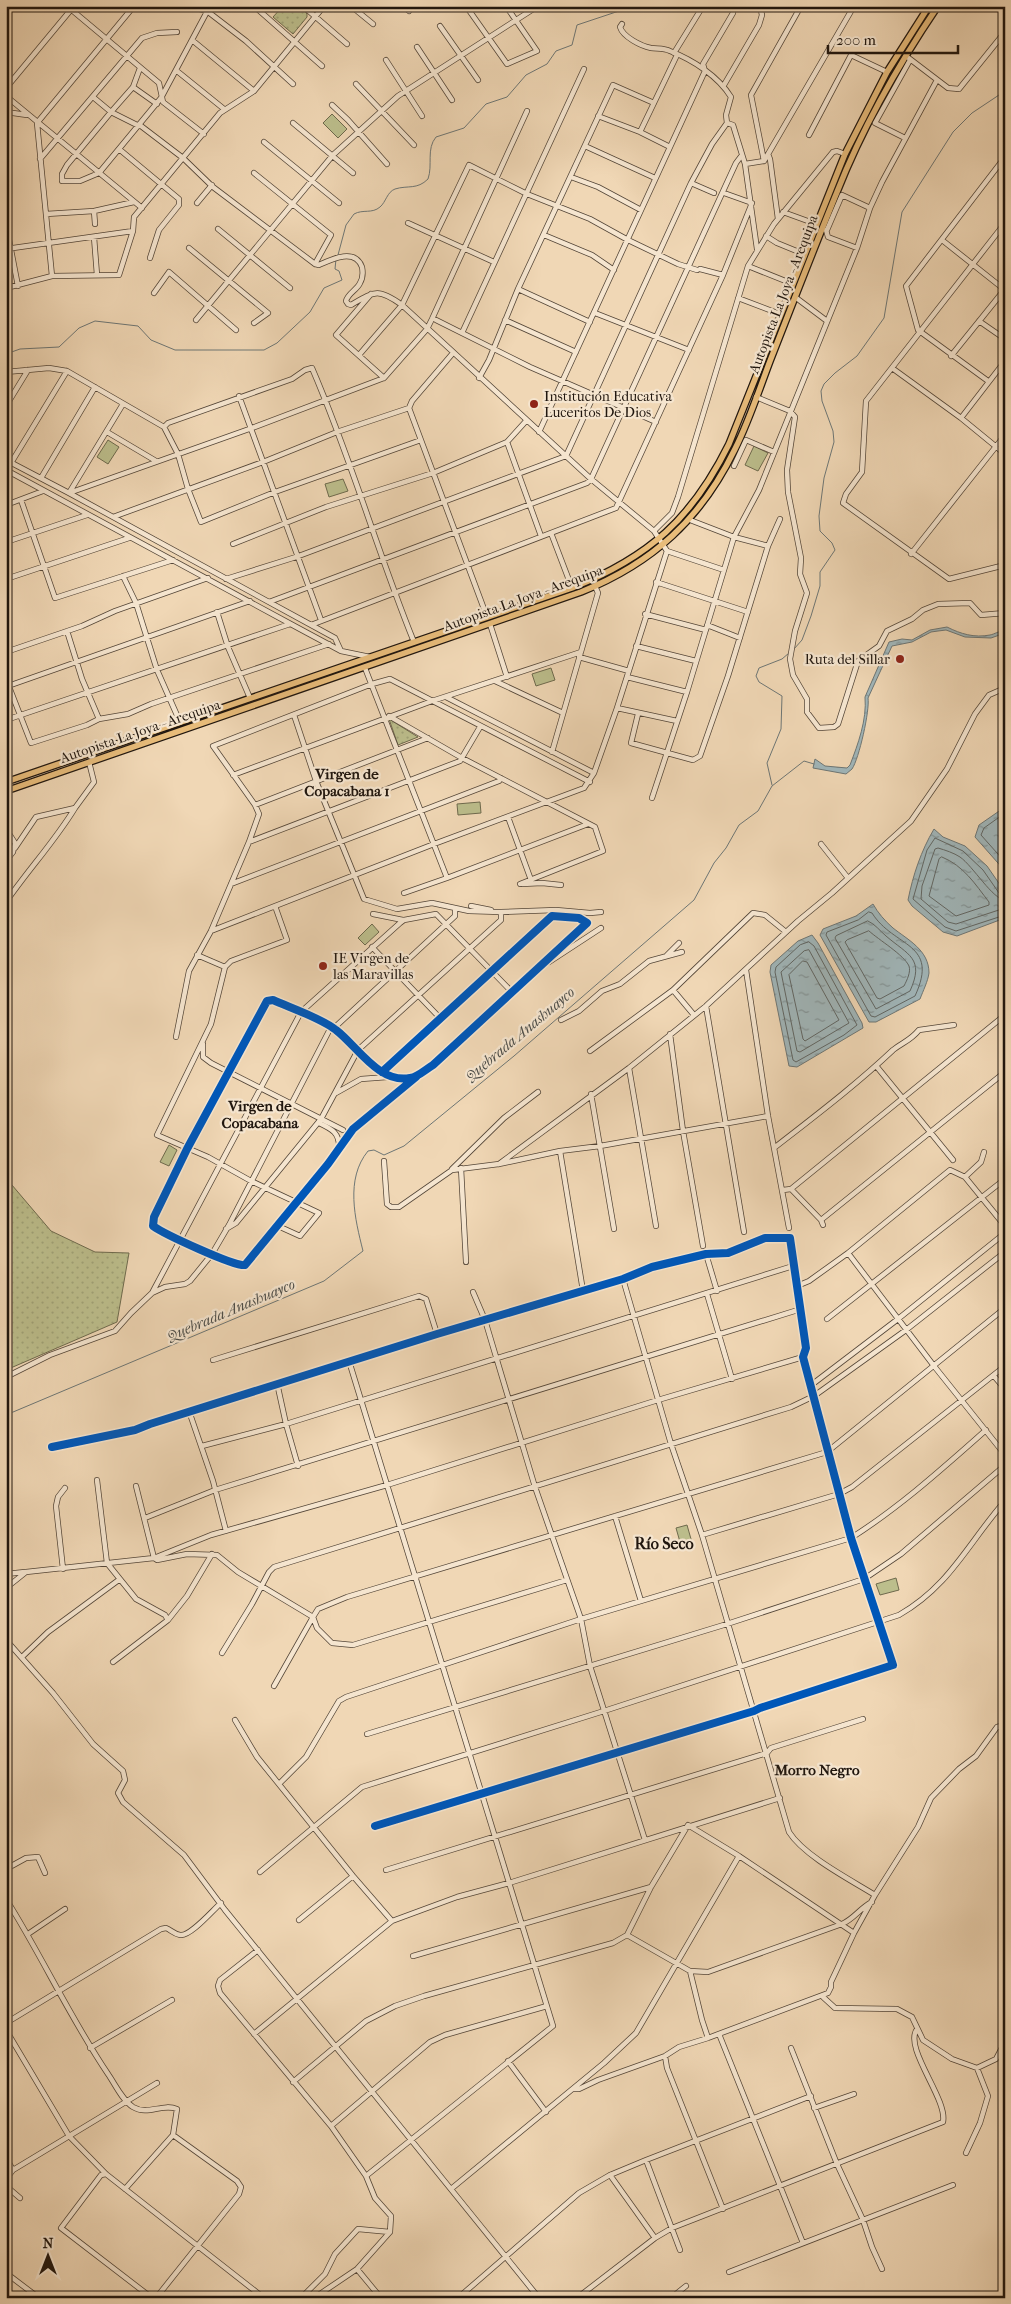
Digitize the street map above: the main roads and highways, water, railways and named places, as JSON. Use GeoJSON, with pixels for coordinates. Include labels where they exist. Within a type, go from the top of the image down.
{"type":"FeatureCollection","features":[{"type":"Feature","properties":{"kind":"main road","name":"Autopista La Joya - Arequipa"},"geometry":{"type":"LineString","coordinates":[[6,782],[572,588],[625,564],[659,540],[696,500],[717,468],[729,444],[845,154],[887,72],[929,6]]}},
{"type":"Feature","properties":{"kind":"main road","name":"Autopista La Joya - Arequipa"},"geometry":{"type":"LineString","coordinates":[[6,791],[364,668],[595,586],[665,548],[690,520],[716,486],[736,448],[862,136],[938,6]]}},
{"type":"Feature","properties":{"kind":"water"},"geometry":{"type":"Polygon","coordinates":[[[947,627],[973,636],[990,635],[1003,631],[1005,633],[991,638],[965,637],[946,630],[931,632],[912,642],[892,646],[868,698],[863,734],[858,755],[852,769],[846,774],[813,768],[815,759],[825,766],[847,768],[850,765],[863,723],[865,697],[889,642],[902,639],[912,640],[930,630],[947,627]]]}},
{"type":"Feature","properties":{"kind":"water"},"geometry":{"type":"Polygon","coordinates":[[[1005,807],[1005,871],[975,837],[979,825],[1005,807]]]}},
{"type":"Feature","properties":{"kind":"water"},"geometry":{"type":"Polygon","coordinates":[[[934,829],[943,837],[965,846],[987,866],[1005,892],[1005,918],[957,936],[943,932],[912,906],[908,900],[912,881],[921,855],[934,829]]]}},
{"type":"Feature","properties":{"kind":"water"},"geometry":{"type":"Polygon","coordinates":[[[873,904],[887,923],[922,952],[928,965],[929,973],[920,999],[876,1022],[869,1022],[820,935],[823,929],[856,916],[873,904]]]}},
{"type":"Feature","properties":{"kind":"water"},"geometry":{"type":"Polygon","coordinates":[[[812,935],[862,1023],[863,1028],[797,1067],[789,1066],[770,972],[771,965],[798,941],[812,935]]]}},
{"type":"Feature","properties":{"kind":"waterway"},"geometry":{"type":"LineString","coordinates":[[338,255],[346,225],[354,214],[377,209],[392,190],[420,185],[428,179],[430,152],[436,137],[464,128],[486,104],[507,97],[526,75],[547,64],[556,51],[572,45],[577,25],[634,6]]}},
{"type":"Feature","properties":{"kind":"waterway"},"geometry":{"type":"LineString","coordinates":[[794,649],[802,640],[811,616],[820,586],[820,572],[835,550],[832,543],[820,531],[819,516],[824,478],[834,442],[833,431],[822,401],[821,391],[824,384],[835,373],[857,356],[884,318],[902,212],[953,132],[972,113],[999,95],[1005,87]]}},
{"type":"Feature","properties":{"kind":"waterway"},"geometry":{"type":"LineString","coordinates":[[6,354],[20,349],[59,347],[79,328],[95,321],[138,326],[151,340],[175,350],[264,350],[277,343],[310,312],[324,288],[342,280],[339,271],[335,269],[336,259]]}},
{"type":"Feature","properties":{"kind":"waterway"},"geometry":{"type":"LineString","coordinates":[[772,785],[767,763],[781,729],[782,696],[759,682],[756,676],[759,668],[782,659],[789,653]]}},
{"type":"Feature","properties":{"kind":"waterway","name":"Quebrada Anashuayco"},"geometry":{"type":"LineString","coordinates":[[6,1415],[324,1281],[363,1251],[355,1213],[354,1187],[356,1174],[368,1151],[374,1150],[384,1155],[404,1146],[514,1056],[694,900],[714,863],[726,848],[739,825],[758,811],[772,786],[804,761],[814,764]]}},
{"type":"Feature","properties":{"kind":"place","name":"Institución Educativa Luceritos De Dios"},"geometry":{"type":"Point","coordinates":[534,404]}},
{"type":"Feature","properties":{"kind":"place","name":"Ruta del Sillar"},"geometry":{"type":"Point","coordinates":[900,659]}},
{"type":"Feature","properties":{"kind":"place","name":"IE Virgen de las Maravillas"},"geometry":{"type":"Point","coordinates":[323,966]}},
{"type":"Feature","properties":{"kind":"district","name":"Virgen de Copacabana 1"},"geometry":{"type":"Point","coordinates":[347,782]}},
{"type":"Feature","properties":{"kind":"district","name":"Virgen de Copacabana"},"geometry":{"type":"Point","coordinates":[260,1114]}},
{"type":"Feature","properties":{"kind":"district","name":"Río Seco"},"geometry":{"type":"Point","coordinates":[664,1543]}},
{"type":"Feature","properties":{"kind":"district","name":"Morro Negro"},"geometry":{"type":"Point","coordinates":[817,1770]}}]}
